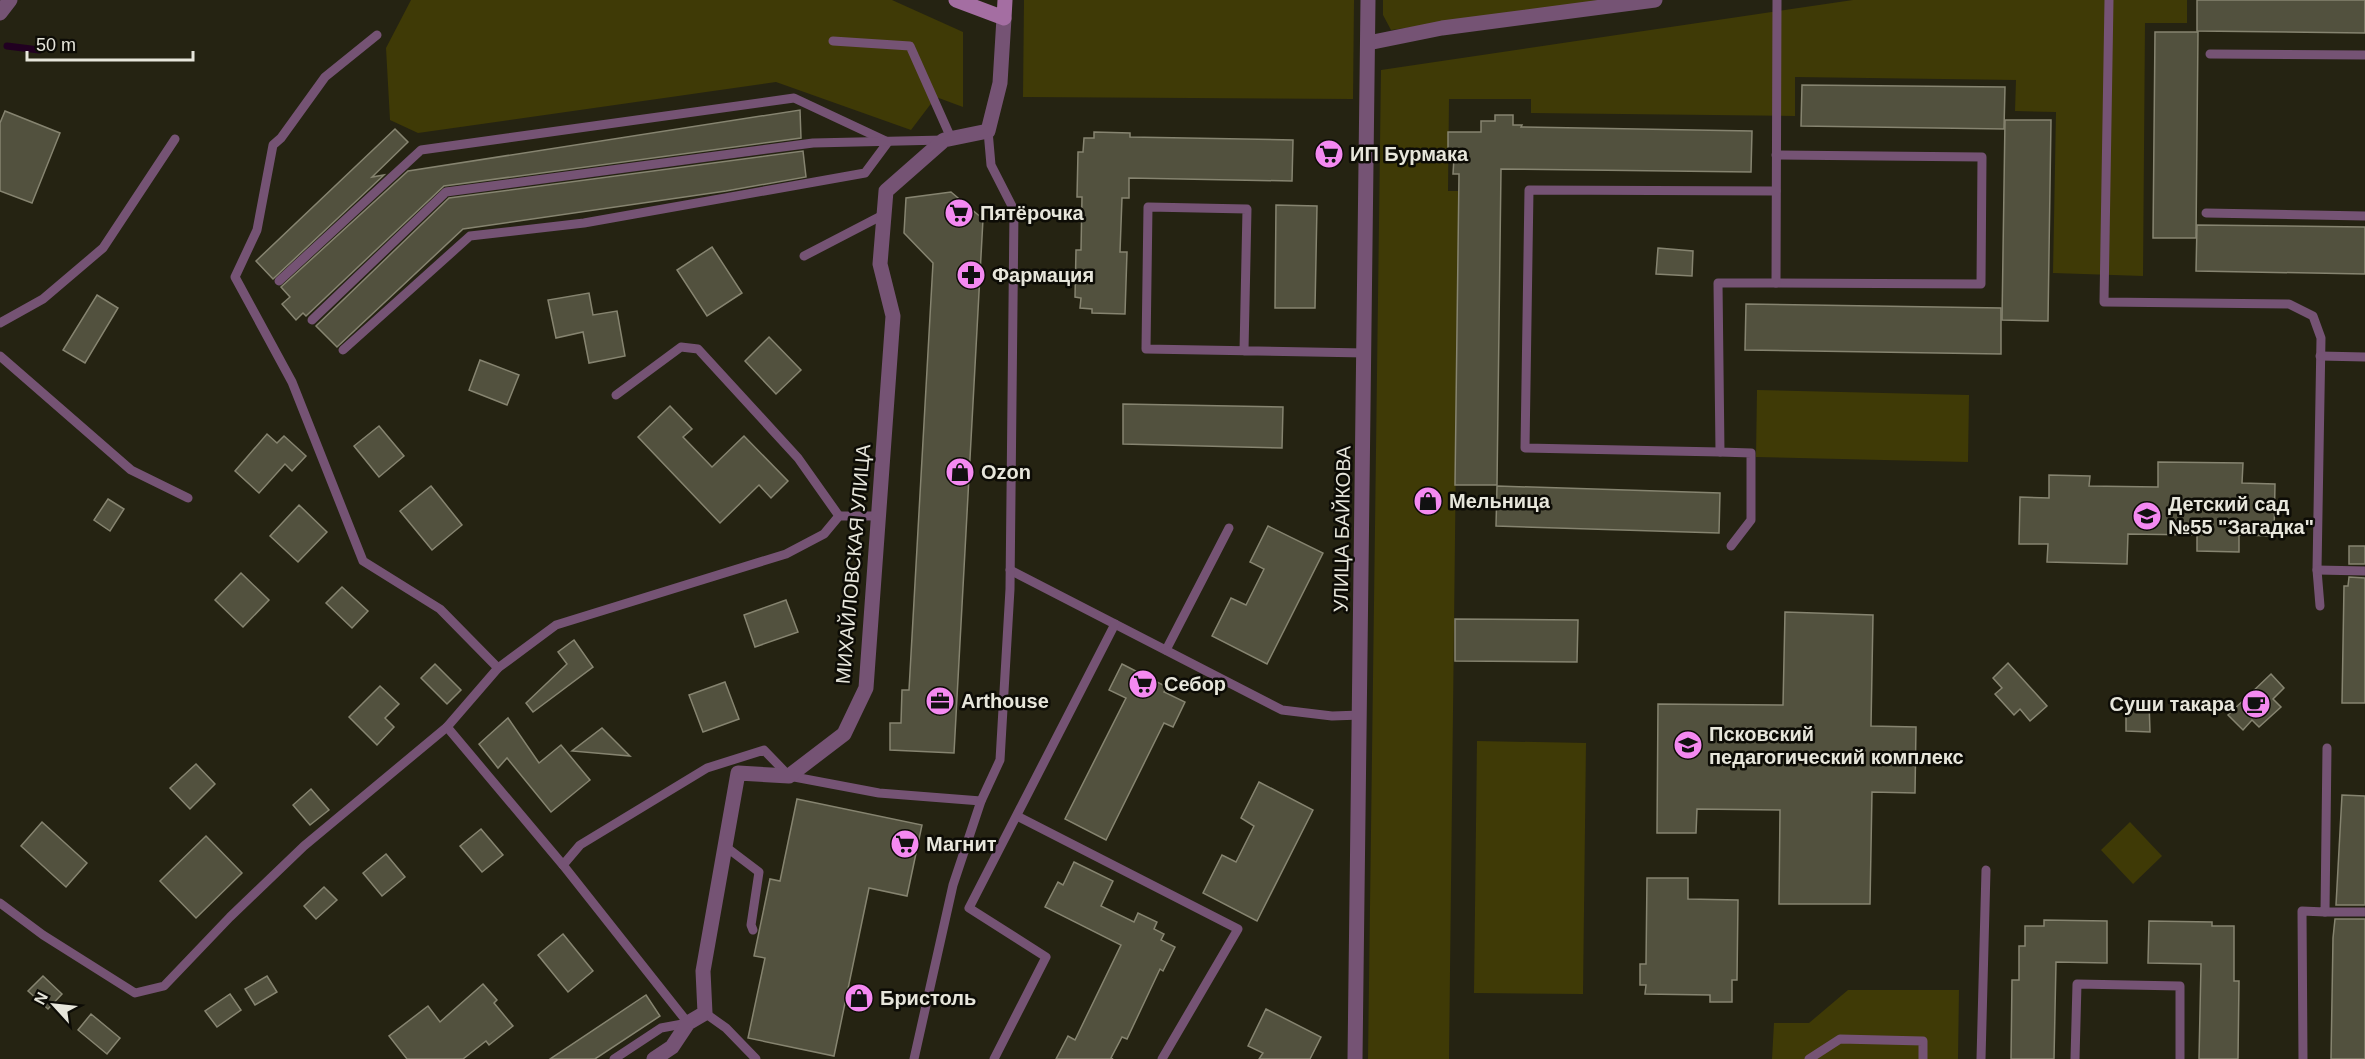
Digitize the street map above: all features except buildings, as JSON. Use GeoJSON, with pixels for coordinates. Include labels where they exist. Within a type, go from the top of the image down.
{"type":"FeatureCollection","features":[{"type":"Feature","properties":{"kind":"street"},"geometry":{"type":"LineString","coordinates":[[0,13],[10,0]]}},
{"type":"Feature","properties":{"kind":"street"},"geometry":{"type":"LineString","coordinates":[[956,0],[1004,18]]}},
{"type":"Feature","properties":{"kind":"street"},"geometry":{"type":"LineString","coordinates":[[947,139],[988,132],[1000,83],[1005,0]]}},
{"type":"Feature","properties":{"kind":"street","name":"УЛИЦА БАЙКОВА"},"geometry":{"type":"LineString","coordinates":[[1355,1059],[1368,0]]}},
{"type":"Feature","properties":{"kind":"street"},"geometry":{"type":"LineString","coordinates":[[1368,43],[1442,28],[1655,0]]}},
{"type":"Feature","properties":{"kind":"street","name":"МИХАЙЛОВСКАЯ УЛИЦА"},"geometry":{"type":"LineString","coordinates":[[789,776],[844,734],[866,688],[893,316],[880,264],[886,191],[947,139]]}},
{"type":"Feature","properties":{"kind":"street"},"geometry":{"type":"LineString","coordinates":[[654,1059],[672,1047],[688,1023],[705,1013],[703,971],[738,772],[789,776]]}},
{"type":"Feature","properties":{"kind":"lane"},"geometry":{"type":"LineString","coordinates":[[1776,283],[1777,0]]}},
{"type":"Feature","properties":{"kind":"lane"},"geometry":{"type":"LineString","coordinates":[[2109,0],[2104,302],[2289,304],[2313,316],[2320,338],[2317,570],[2320,606]]}},
{"type":"Feature","properties":{"kind":"lane"},"geometry":{"type":"LineString","coordinates":[[377,35],[325,77],[281,138],[273,145],[257,230],[235,278],[292,382],[363,561],[440,609],[498,668]]}},
{"type":"Feature","properties":{"kind":"lane"},"geometry":{"type":"LineString","coordinates":[[312,320],[446,192],[813,143],[947,139],[910,46],[833,40]]}},
{"type":"Feature","properties":{"kind":"lane"},"geometry":{"type":"LineString","coordinates":[[2210,54],[2365,55]]}},
{"type":"Feature","properties":{"kind":"lane"},"geometry":{"type":"LineString","coordinates":[[279,281],[421,150],[794,98],[888,142]]}},
{"type":"Feature","properties":{"kind":"lane"},"geometry":{"type":"LineString","coordinates":[[914,1059],[953,885],[981,801],[1000,760],[1010,570],[1014,210],[992,165],[988,132]]}},
{"type":"Feature","properties":{"kind":"lane"},"geometry":{"type":"LineString","coordinates":[[0,323],[43,299],[103,248],[175,139]]}},
{"type":"Feature","properties":{"kind":"lane"},"geometry":{"type":"LineString","coordinates":[[343,350],[470,236],[584,223],[865,173],[888,142]]}},
{"type":"Feature","properties":{"kind":"lane"},"geometry":{"type":"LineString","coordinates":[[1720,452],[1718,283],[1981,284],[1982,157],[1776,155]]}},
{"type":"Feature","properties":{"kind":"lane"},"geometry":{"type":"LineString","coordinates":[[1731,546],[1751,520],[1751,453],[1525,448],[1529,190],[1776,192]]}},
{"type":"Feature","properties":{"kind":"lane"},"geometry":{"type":"LineString","coordinates":[[1244,351],[1247,209],[1148,207],[1146,350],[1365,354]]}},
{"type":"Feature","properties":{"kind":"lane"},"geometry":{"type":"LineString","coordinates":[[2206,213],[2365,216]]}},
{"type":"Feature","properties":{"kind":"lane"},"geometry":{"type":"LineString","coordinates":[[804,256],[883,215]]}},
{"type":"Feature","properties":{"kind":"lane"},"geometry":{"type":"LineString","coordinates":[[616,395],[681,347],[698,349],[798,458],[839,516]]}},
{"type":"Feature","properties":{"kind":"lane"},"geometry":{"type":"LineString","coordinates":[[0,356],[131,470],[188,498]]}},
{"type":"Feature","properties":{"kind":"lane"},"geometry":{"type":"LineString","coordinates":[[2320,356],[2365,357]]}},
{"type":"Feature","properties":{"kind":"lane"},"geometry":{"type":"LineString","coordinates":[[0,903],[43,935],[135,993],[164,986],[230,916],[304,846],[447,727],[498,668],[556,625],[786,554],[824,534],[839,516]]}},
{"type":"Feature","properties":{"kind":"lane"},"geometry":{"type":"LineString","coordinates":[[839,516],[878,516]]}},
{"type":"Feature","properties":{"kind":"lane"},"geometry":{"type":"LineString","coordinates":[[1166,650],[1228,528]]}},
{"type":"Feature","properties":{"kind":"lane"},"geometry":{"type":"LineString","coordinates":[[1010,570],[1282,710],[1332,716],[1361,715]]}},
{"type":"Feature","properties":{"kind":"lane"},"geometry":{"type":"LineString","coordinates":[[2317,570],[2365,571]]}},
{"type":"Feature","properties":{"kind":"lane"},"geometry":{"type":"LineString","coordinates":[[994,1059],[1046,957],[969,908],[1115,624]]}},
{"type":"Feature","properties":{"kind":"lane"},"geometry":{"type":"LineString","coordinates":[[447,727],[563,865],[688,1023],[661,1028],[614,1059]]}},
{"type":"Feature","properties":{"kind":"lane"},"geometry":{"type":"LineString","coordinates":[[2325,912],[2328,747]]}},
{"type":"Feature","properties":{"kind":"lane"},"geometry":{"type":"LineString","coordinates":[[563,865],[580,845],[707,768],[764,750],[789,776],[879,793],[981,801]]}},
{"type":"Feature","properties":{"kind":"lane"},"geometry":{"type":"LineString","coordinates":[[1017,816],[1238,929],[1162,1059]]}},
{"type":"Feature","properties":{"kind":"lane"},"geometry":{"type":"LineString","coordinates":[[726,847],[759,872],[751,925],[753,930]]}},
{"type":"Feature","properties":{"kind":"lane"},"geometry":{"type":"LineString","coordinates":[[1981,1059],[1986,870]]}},
{"type":"Feature","properties":{"kind":"lane"},"geometry":{"type":"LineString","coordinates":[[2303,1059],[2302,910],[2365,912]]}},
{"type":"Feature","properties":{"kind":"lane"},"geometry":{"type":"LineString","coordinates":[[2075,1059],[2077,984],[2180,986],[2180,1059]]}},
{"type":"Feature","properties":{"kind":"lane"},"geometry":{"type":"LineString","coordinates":[[705,1013],[726,1028],[756,1059]]}},
{"type":"Feature","properties":{"kind":"lane"},"geometry":{"type":"LineString","coordinates":[[1809,1059],[1840,1039],[1923,1041],[1923,1059]]}},
{"type":"Feature","properties":{"kind":"shaded area"},"geometry":{"type":"Polygon","coordinates":[[[411,0],[892,0],[963,32],[963,107],[936,97],[911,130],[776,82],[418,133],[390,120],[386,48],[411,0]]]}},
{"type":"Feature","properties":{"kind":"shaded area"},"geometry":{"type":"Polygon","coordinates":[[[1024,0],[1354,0],[1353,99],[1023,97],[1024,0]]]}},
{"type":"Feature","properties":{"kind":"shaded area"},"geometry":{"type":"Polygon","coordinates":[[[1383,0],[1611,0],[1391,30],[1383,15],[1383,0]]]}},
{"type":"Feature","properties":{"kind":"shaded area"},"geometry":{"type":"Polygon","coordinates":[[[1853,0],[2187,0],[2187,23],[2145,23],[2143,276],[2053,273],[2056,112],[2015,111],[2016,80],[1795,77],[1795,116],[1531,113],[1531,99],[1449,99],[1448,191],[1459,191],[1449,1059],[1368,1059],[1381,70],[1853,0]]]}},
{"type":"Feature","properties":{"kind":"shaded area"},"geometry":{"type":"Polygon","coordinates":[[[1757,390],[1969,395],[1968,462],[1756,457],[1757,390]]]}},
{"type":"Feature","properties":{"kind":"shaded area"},"geometry":{"type":"Polygon","coordinates":[[[1477,741],[1586,743],[1583,994],[1474,993],[1477,741]]]}},
{"type":"Feature","properties":{"kind":"shaded area"},"geometry":{"type":"Polygon","coordinates":[[[2130,822],[2162,856],[2133,884],[2101,850],[2130,822]]]}},
{"type":"Feature","properties":{"kind":"shaded area"},"geometry":{"type":"Polygon","coordinates":[[[1848,990],[1959,990],[1958,1059],[1772,1059],[1774,1023],[1809,1023],[1848,990]]]}},
{"type":"Feature","properties":{"kind":"waterway"},"geometry":{"type":"LineString","coordinates":[[7,46],[39,50]]}},
{"type":"Feature","properties":{"kind":"place","name":"ИП Бурмака"},"geometry":{"type":"Point","coordinates":[1329,154]}},
{"type":"Feature","properties":{"kind":"place","name":"Пятёрочка"},"geometry":{"type":"Point","coordinates":[959,213]}},
{"type":"Feature","properties":{"kind":"place","name":"Фармация"},"geometry":{"type":"Point","coordinates":[971,275]}},
{"type":"Feature","properties":{"kind":"place","name":"Ozon"},"geometry":{"type":"Point","coordinates":[960,472]}},
{"type":"Feature","properties":{"kind":"place","name":"Мельница"},"geometry":{"type":"Point","coordinates":[1428,501]}},
{"type":"Feature","properties":{"kind":"place","name":"Детский сад №55 \"Загадка\""},"geometry":{"type":"Point","coordinates":[2147,516]}},
{"type":"Feature","properties":{"kind":"place","name":"Себор"},"geometry":{"type":"Point","coordinates":[1143,684]}},
{"type":"Feature","properties":{"kind":"place","name":"Arthouse"},"geometry":{"type":"Point","coordinates":[940,701]}},
{"type":"Feature","properties":{"kind":"place","name":"Суши такара"},"geometry":{"type":"Point","coordinates":[2256,704]}},
{"type":"Feature","properties":{"kind":"place","name":"Псковский педагогический комплекс"},"geometry":{"type":"Point","coordinates":[1688,745]}},
{"type":"Feature","properties":{"kind":"place","name":"Магнит"},"geometry":{"type":"Point","coordinates":[905,844]}},
{"type":"Feature","properties":{"kind":"place","name":"Бристоль"},"geometry":{"type":"Point","coordinates":[859,998]}}]}
